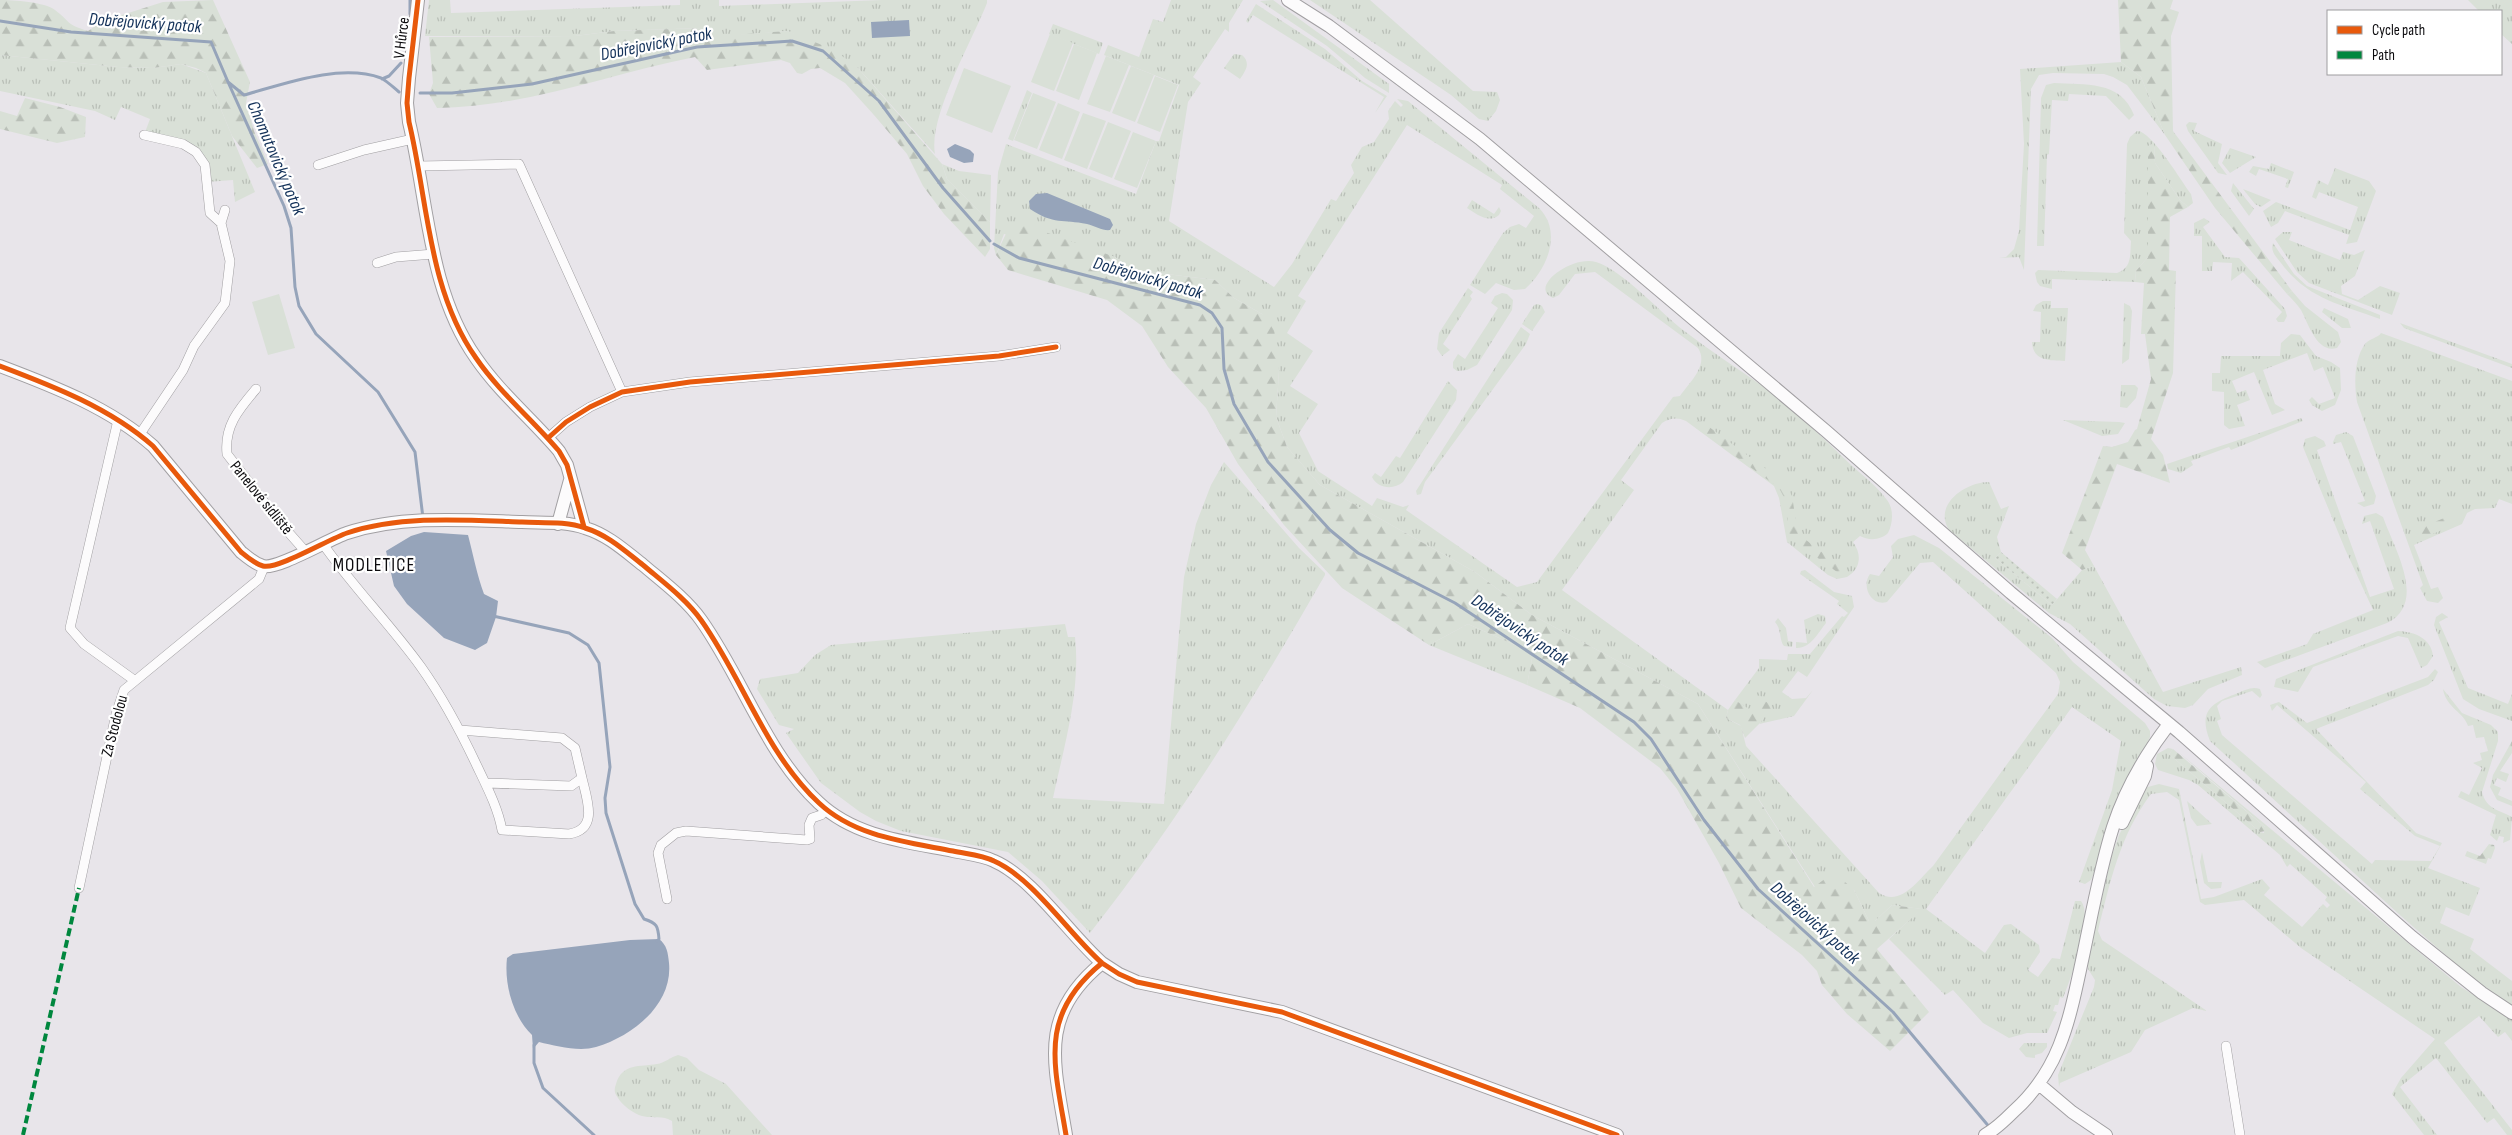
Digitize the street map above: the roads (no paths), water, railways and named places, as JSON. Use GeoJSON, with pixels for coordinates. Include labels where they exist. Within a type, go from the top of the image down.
{"type":"FeatureCollection","features":[{"type":"Feature","properties":{"kind":"street","name":"V Hůrce"},"geometry":{"type":"LineString","coordinates":[[418,0],[408,102],[434,254],[449,308],[475,358],[494,382],[560,451],[567,465],[584,527]]}},
{"type":"Feature","properties":{"kind":"street"},"geometry":{"type":"LineString","coordinates":[[1288,0],[1329,26],[1480,139],[1826,431],[2011,593],[2169,724],[2412,937],[2482,993],[2512,1013]]}},
{"type":"Feature","properties":{"kind":"street"},"geometry":{"type":"LineString","coordinates":[[144,134],[183,144],[196,152],[205,166],[210,213],[221,224]]}},
{"type":"Feature","properties":{"kind":"street"},"geometry":{"type":"LineString","coordinates":[[318,165],[364,150],[413,139]]}},
{"type":"Feature","properties":{"kind":"street"},"geometry":{"type":"LineString","coordinates":[[419,166],[519,164],[622,392]]}},
{"type":"Feature","properties":{"kind":"street"},"geometry":{"type":"LineString","coordinates":[[140,434],[183,370],[194,346],[224,303],[230,261],[221,224],[225,210]]}},
{"type":"Feature","properties":{"kind":"street"},"geometry":{"type":"LineString","coordinates":[[377,263],[396,258],[434,254]]}},
{"type":"Feature","properties":{"kind":"street"},"geometry":{"type":"LineString","coordinates":[[548,438],[566,422],[590,407],[622,392],[690,382],[999,356],[1056,347]]}},
{"type":"Feature","properties":{"kind":"street"},"geometry":{"type":"LineString","coordinates":[[0,366],[102,410],[140,434],[153,446],[241,552],[250,560],[264,567],[281,564],[305,551],[346,534],[390,523],[424,521],[558,524],[584,527],[622,548],[700,617],[793,775],[826,810],[846,823],[892,840],[993,860],[1016,874],[1102,964],[1137,982],[1282,1012],[1617,1135]]}},
{"type":"Feature","properties":{"kind":"street","name":"Panelové sídliště"},"geometry":{"type":"LineString","coordinates":[[256,389],[235,415],[226,442],[227,454],[282,525],[305,551]]}},
{"type":"Feature","properties":{"kind":"street"},"geometry":{"type":"LineString","coordinates":[[118,420],[70,628],[84,644],[134,680]]}},
{"type":"Feature","properties":{"kind":"street"},"geometry":{"type":"LineString","coordinates":[[558,524],[570,479]]}},
{"type":"Feature","properties":{"kind":"street"},"geometry":{"type":"LineString","coordinates":[[323,544],[344,574],[421,667],[460,730],[485,782],[502,830],[569,834],[578,832],[585,827],[589,820],[589,809],[575,748],[562,738],[460,730]]}},
{"type":"Feature","properties":{"kind":"street","name":"Za Stodolou"},"geometry":{"type":"LineString","coordinates":[[79,888],[116,714],[124,690],[259,579],[264,567]]}},
{"type":"Feature","properties":{"kind":"street"},"geometry":{"type":"LineString","coordinates":[[1989,1133],[2040,1085],[2058,1051],[2066,1032],[2113,828],[2124,798],[2169,724]]}},
{"type":"Feature","properties":{"kind":"street"},"geometry":{"type":"LineString","coordinates":[[485,782],[571,786],[582,778]]}},
{"type":"Feature","properties":{"kind":"street"},"geometry":{"type":"LineString","coordinates":[[667,899],[658,854],[661,845],[667,838],[686,831],[807,840],[810,839],[809,825],[812,818],[821,815],[826,810]]}},
{"type":"Feature","properties":{"kind":"street"},"geometry":{"type":"LineString","coordinates":[[1066,1135],[1054,1059],[1059,1016],[1076,988],[1102,964]]}},
{"type":"Feature","properties":{"kind":"street"},"geometry":{"type":"LineString","coordinates":[[2226,1046],[2240,1135]]}},
{"type":"Feature","properties":{"kind":"street"},"geometry":{"type":"LineString","coordinates":[[2040,1085],[2072,1112],[2106,1135]]}},
{"type":"Feature","properties":{"kind":"water"},"geometry":{"type":"Polygon","coordinates":[[[909,20],[910,36],[872,38],[871,22],[909,20]]]}},
{"type":"Feature","properties":{"kind":"water"},"geometry":{"type":"Polygon","coordinates":[[[955,144],[970,150],[974,154],[973,162],[964,163],[950,157],[947,149],[955,144]]]}},
{"type":"Feature","properties":{"kind":"water"},"geometry":{"type":"Polygon","coordinates":[[[1047,193],[1110,219],[1113,225],[1110,230],[1105,230],[1087,224],[1052,219],[1030,209],[1029,201],[1036,194],[1047,193]]]}},
{"type":"Feature","properties":{"kind":"water"},"geometry":{"type":"Polygon","coordinates":[[[424,532],[468,535],[484,594],[498,601],[496,617],[487,643],[475,650],[444,638],[407,604],[394,586],[386,551],[411,536],[424,532]]]}},
{"type":"Feature","properties":{"kind":"water"},"geometry":{"type":"Polygon","coordinates":[[[659,939],[664,944],[668,953],[669,978],[657,1005],[648,1016],[624,1035],[596,1047],[575,1049],[539,1042],[533,1049],[532,1035],[525,1028],[511,1000],[506,968],[507,958],[513,954],[630,940],[659,939]]]}},
{"type":"Feature","properties":{"kind":"waterway"},"geometry":{"type":"LineString","coordinates":[[410,0],[410,14]]}},
{"type":"Feature","properties":{"kind":"waterway","name":"Dobřejovický potok"},"geometry":{"type":"LineString","coordinates":[[0,21],[71,32],[211,42],[228,82],[244,95],[312,77],[348,73],[365,74],[381,78],[399,92]]}},
{"type":"Feature","properties":{"kind":"waterway","name":"Dobřejovický potok"},"geometry":{"type":"LineString","coordinates":[[420,93],[452,93],[532,84],[697,47],[792,41],[823,51],[879,101],[943,188],[990,241]]}},
{"type":"Feature","properties":{"kind":"waterway"},"geometry":{"type":"LineString","coordinates":[[382,79],[389,76],[401,63]]}},
{"type":"Feature","properties":{"kind":"waterway","name":"Chomutovický potok"},"geometry":{"type":"LineString","coordinates":[[228,82],[284,206],[291,228],[295,287],[299,306],[316,334],[378,392],[415,452],[423,518]]}},
{"type":"Feature","properties":{"kind":"waterway","name":"Dobřejovický potok"},"geometry":{"type":"LineString","coordinates":[[994,244],[1019,258],[1200,305],[1212,313],[1222,328],[1224,369],[1234,404],[1268,462],[1330,530],[1358,553],[1455,603],[1634,722],[1651,739],[1704,820],[1758,889],[1893,1012],[1991,1129]]}},
{"type":"Feature","properties":{"kind":"waterway","name":"Chomutovický potok"},"geometry":{"type":"LineString","coordinates":[[493,616],[569,633],[588,645],[599,663],[610,767],[605,798],[606,813],[635,904],[644,919],[656,926],[659,939],[657,941]]}},
{"type":"Feature","properties":{"kind":"waterway","name":"Chomutovický potok"},"geometry":{"type":"LineString","coordinates":[[534,1045],[534,1063],[543,1088],[594,1135]]}},
{"type":"Feature","properties":{"kind":"district","name":"MODLETICE"},"geometry":{"type":"Point","coordinates":[374,565]}}]}
